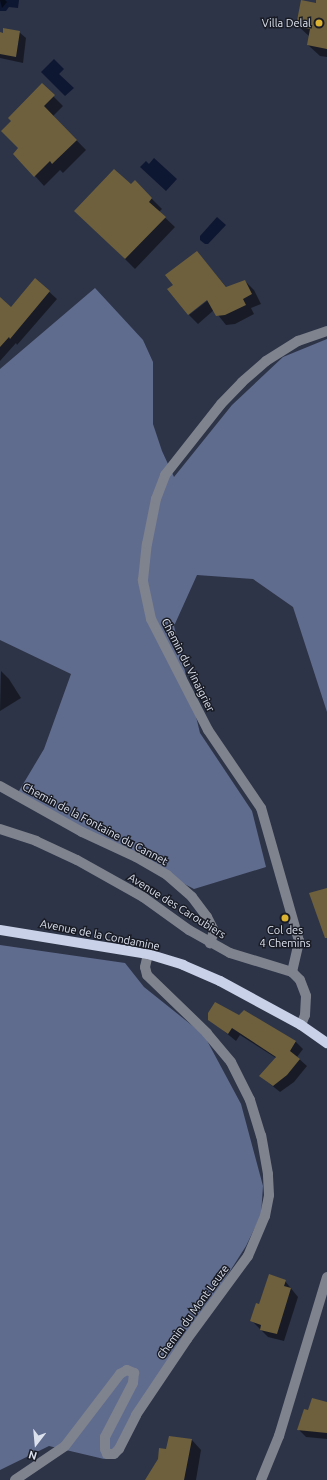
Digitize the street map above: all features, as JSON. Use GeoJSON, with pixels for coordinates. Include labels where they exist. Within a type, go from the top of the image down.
{"type":"FeatureCollection","features":[{"type":"Feature","properties":{"kind":"main road","name":"Avenue de la Condamine"},"geometry":{"type":"LineString","coordinates":[[0,930],[148,954],[183,965],[220,981],[301,1025],[327,1043]]}},
{"type":"Feature","properties":{"kind":"street","name":"Chemin du Vinaigrier"},"geometry":{"type":"LineString","coordinates":[[292,972],[299,940],[261,808],[208,730],[151,619],[143,580],[147,544],[156,499],[164,475],[221,404],[242,382],[266,361],[298,341],[327,331]]}},
{"type":"Feature","properties":{"kind":"street","name":"Chemin de la Fontaine du Cannet"},"geometry":{"type":"LineString","coordinates":[[0,786],[82,832],[136,857],[167,875],[192,897],[207,917],[214,931],[210,943]]}},
{"type":"Feature","properties":{"kind":"street","name":"Avenue des Caroubiers"},"geometry":{"type":"LineString","coordinates":[[0,829],[36,841],[77,860],[143,897],[189,930],[230,953],[292,972]]}},
{"type":"Feature","properties":{"kind":"street","name":"Chemin du Mont Leuze"},"geometry":{"type":"LineString","coordinates":[[14,1480],[65,1446],[120,1374],[127,1370],[134,1373],[134,1383],[105,1437],[105,1449],[107,1454],[114,1454],[119,1449],[136,1415],[187,1339],[248,1256],[265,1216],[269,1195],[268,1174],[261,1136],[250,1100],[231,1062],[207,1033],[147,975],[145,967],[148,954]]}},
{"type":"Feature","properties":{"kind":"street"},"geometry":{"type":"LineString","coordinates":[[292,972],[300,980],[306,996],[306,1006],[301,1025]]}},
{"type":"Feature","properties":{"kind":"street"},"geometry":{"type":"LineString","coordinates":[[261,1480],[279,1436],[327,1277]]}},
{"type":"Feature","properties":{"kind":"shaded area"},"geometry":{"type":"Polygon","coordinates":[[[0,0],[19,0],[18,8],[9,7],[6,11],[0,11],[0,0]]]}},
{"type":"Feature","properties":{"kind":"shaded area"},"geometry":{"type":"Polygon","coordinates":[[[54,59],[64,69],[59,74],[74,88],[65,96],[41,72],[54,59]]]}},
{"type":"Feature","properties":{"kind":"shaded area"},"geometry":{"type":"Polygon","coordinates":[[[154,158],[177,179],[166,191],[140,167],[146,161],[149,164],[154,158]]]}},
{"type":"Feature","properties":{"kind":"shaded area"},"geometry":{"type":"Polygon","coordinates":[[[217,217],[226,225],[208,244],[205,244],[200,240],[200,236],[217,217]]]}},
{"type":"Feature","properties":{"kind":"shaded area"},"geometry":{"type":"Polygon","coordinates":[[[95,288],[143,340],[153,362],[153,424],[162,451],[174,477],[232,405],[283,357],[327,339],[327,712],[293,607],[253,579],[197,575],[174,626],[200,733],[252,811],[266,867],[194,889],[16,796],[44,749],[71,674],[0,640],[0,369],[95,288]]]}},
{"type":"Feature","properties":{"kind":"shaded area"},"geometry":{"type":"Polygon","coordinates":[[[0,945],[125,963],[144,987],[204,1035],[241,1104],[263,1186],[261,1215],[246,1246],[111,1458],[104,1459],[49,1446],[0,1470],[0,945]]]}},
{"type":"Feature","properties":{"kind":"building","name":"Villa Delal"},"geometry":{"type":"Polygon","coordinates":[[[301,0],[316,3],[316,0],[327,0],[327,49],[307,45],[310,29],[296,26],[301,0]]]}},
{"type":"Feature","properties":{"kind":"building"},"geometry":{"type":"Polygon","coordinates":[[[3,28],[20,31],[16,57],[0,54],[0,32],[3,33],[3,28]]]}},
{"type":"Feature","properties":{"kind":"building"},"geometry":{"type":"Polygon","coordinates":[[[42,83],[55,95],[44,106],[77,140],[52,164],[50,161],[34,177],[13,154],[18,148],[1,131],[11,121],[8,118],[42,83]]]}},
{"type":"Feature","properties":{"kind":"building"},"geometry":{"type":"Polygon","coordinates":[[[114,169],[131,184],[135,180],[152,198],[149,202],[166,217],[125,259],[74,211],[114,169]]]}},
{"type":"Feature","properties":{"kind":"building"},"geometry":{"type":"Polygon","coordinates":[[[197,251],[226,287],[245,280],[252,294],[243,299],[246,305],[225,315],[216,316],[207,300],[188,315],[167,289],[173,285],[165,275],[197,251]]]}},
{"type":"Feature","properties":{"kind":"building"},"geometry":{"type":"Polygon","coordinates":[[[35,278],[50,291],[10,339],[9,337],[0,347],[0,297],[11,307],[35,278]]]}},
{"type":"Feature","properties":{"kind":"building"},"geometry":{"type":"Polygon","coordinates":[[[327,888],[327,938],[325,938],[309,893],[327,888]]]}},
{"type":"Feature","properties":{"kind":"building"},"geometry":{"type":"Polygon","coordinates":[[[215,1002],[239,1015],[244,1010],[296,1041],[290,1051],[300,1059],[287,1075],[273,1086],[259,1076],[276,1057],[232,1028],[228,1034],[208,1020],[208,1013],[215,1002]]]}},
{"type":"Feature","properties":{"kind":"building"},"geometry":{"type":"Polygon","coordinates":[[[269,1274],[286,1280],[284,1286],[291,1288],[277,1334],[260,1330],[261,1325],[250,1321],[256,1303],[259,1304],[269,1274]]]}},
{"type":"Feature","properties":{"kind":"building"},"geometry":{"type":"Polygon","coordinates":[[[312,1398],[327,1402],[327,1433],[297,1430],[304,1409],[308,1410],[312,1398]]]}},
{"type":"Feature","properties":{"kind":"building"},"geometry":{"type":"Polygon","coordinates":[[[169,1436],[192,1439],[184,1480],[145,1480],[158,1459],[159,1448],[166,1449],[169,1436]]]}},
{"type":"Feature","properties":{"kind":"place","name":"Villa Delal"},"geometry":{"type":"Point","coordinates":[319,23]}},
{"type":"Feature","properties":{"kind":"place","name":"Col des 4 Chemins"},"geometry":{"type":"Point","coordinates":[285,918]}}]}
